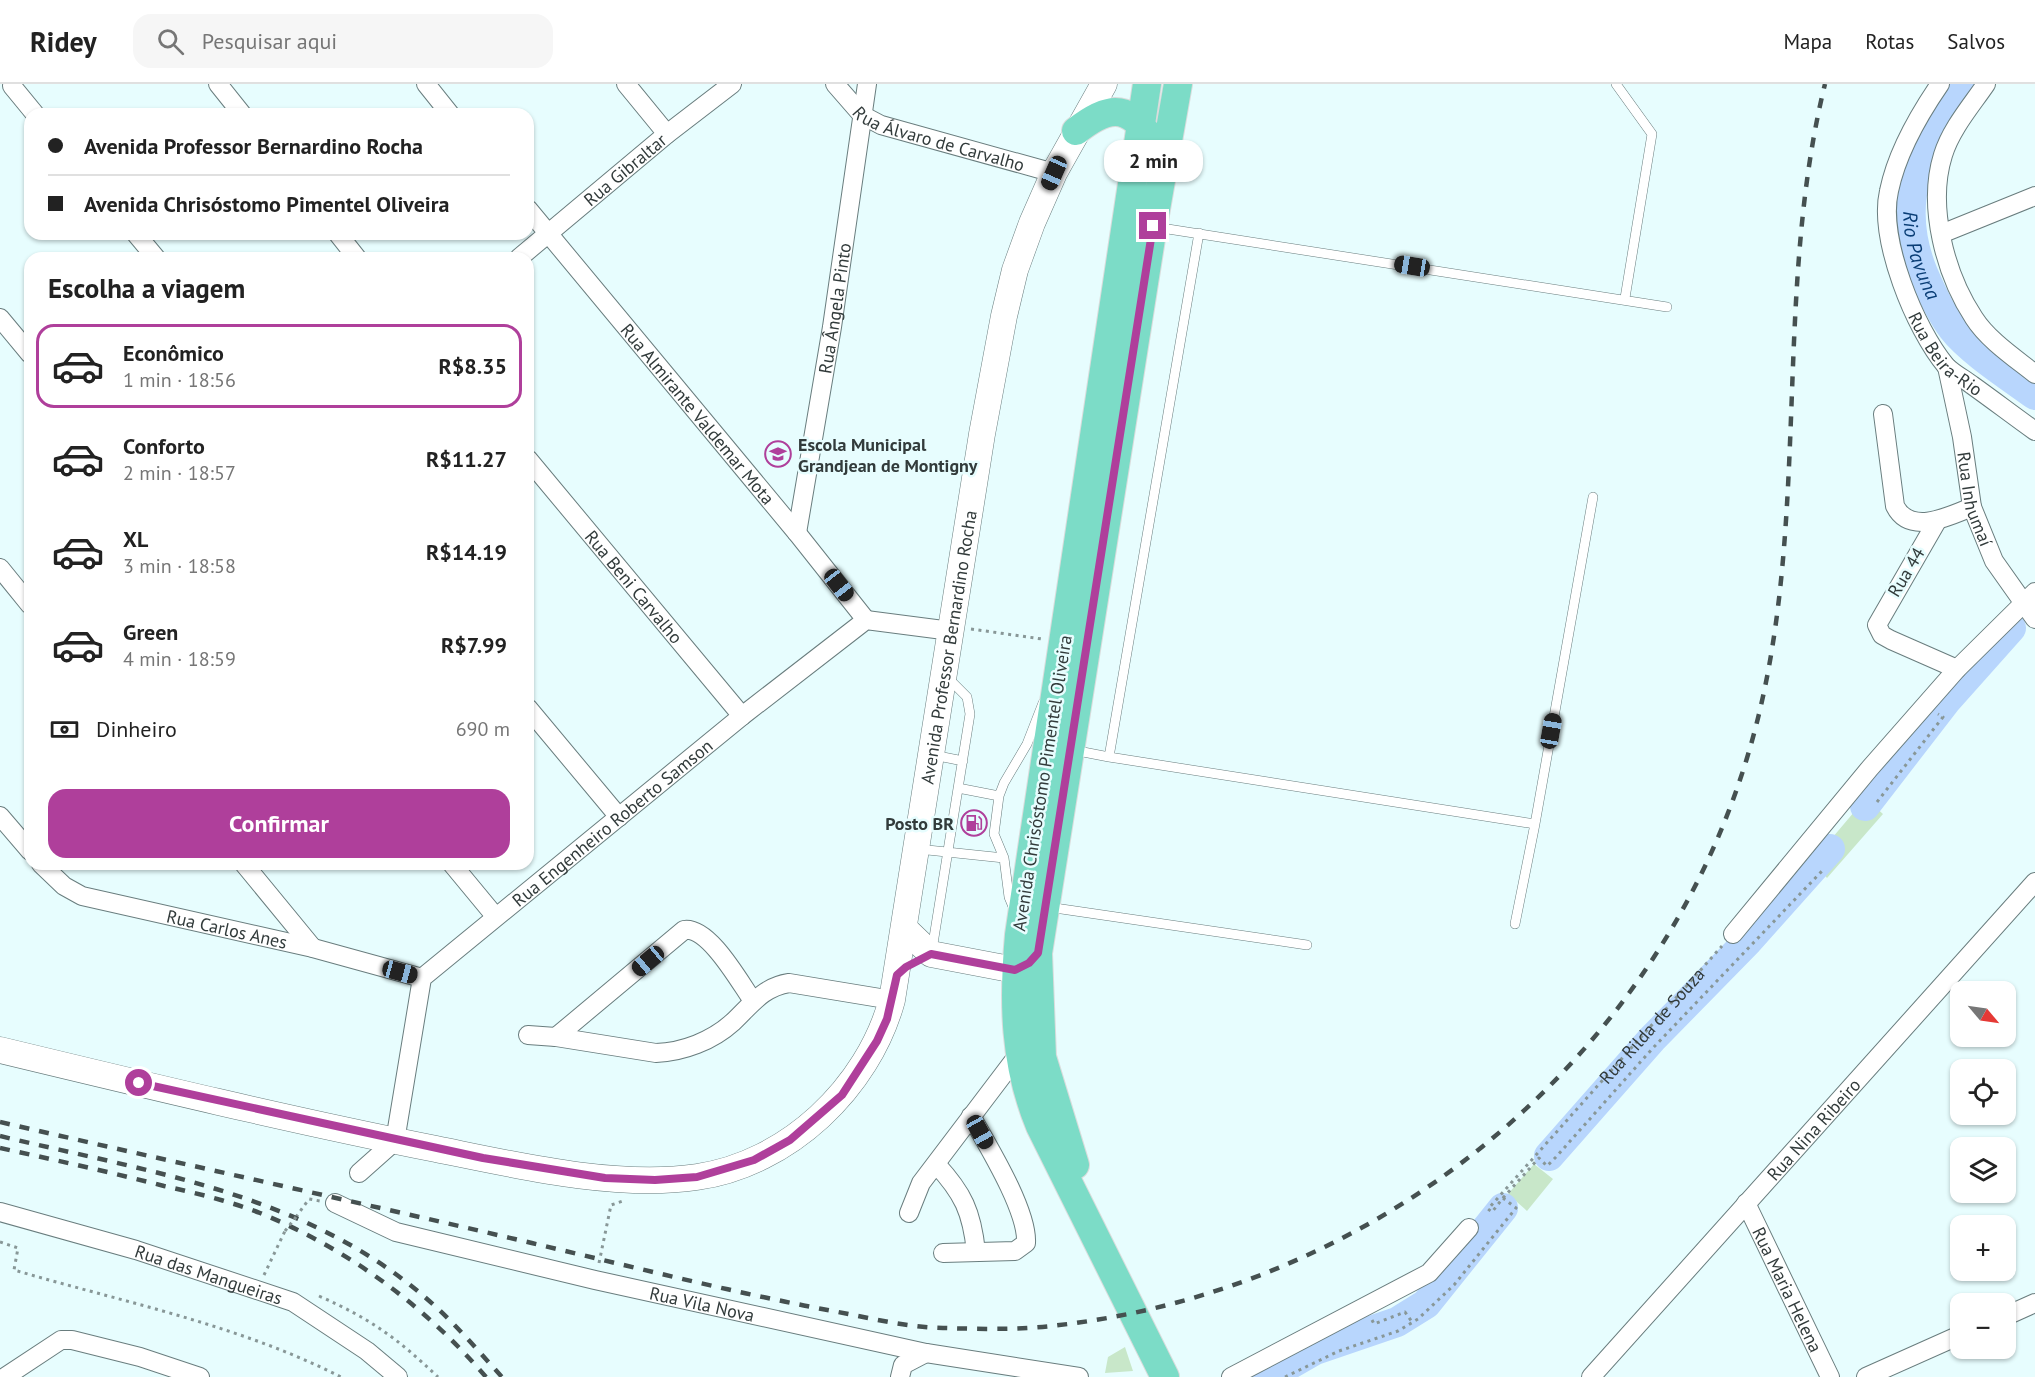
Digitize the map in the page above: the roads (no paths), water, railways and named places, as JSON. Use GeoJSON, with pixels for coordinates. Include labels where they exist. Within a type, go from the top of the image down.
{"type":"FeatureCollection","features":[{"type":"Feature","properties":{"kind":"main road","name":"Avenida Professor Bernardino Rocha"},"geometry":{"type":"LineString","coordinates":[[0,1050],[395,1141],[605,1178],[697,1177],[728,1170],[754,1160],[790,1140],[842,1095],[877,1041],[892,1000],[918,849],[951,629],[1004,316],[1015,270],[1054,173],[1104,84]]}},
{"type":"Feature","properties":{"kind":"main road","name":"Avenida Chrisóstomo Pimentel Oliveira"},"geometry":{"type":"LineString","coordinates":[[1089,1220],[1066,1184],[1029,1101],[1018,1055],[1015,970],[1147,84]]}},
{"type":"Feature","properties":{"kind":"main road","name":"Avenida Chrisóstomo Pimentel Oliveira"},"geometry":{"type":"LineString","coordinates":[[1089,1220],[1079,1177],[1042,1057],[1038,953],[1155,217],[1180,89]]}},
{"type":"Feature","properties":{"kind":"main road"},"geometry":{"type":"LineString","coordinates":[[1076,131],[1102,112],[1115,111],[1140,123],[1155,148],[1155,217]]}},
{"type":"Feature","properties":{"kind":"main road"},"geometry":{"type":"LineString","coordinates":[[905,929],[931,954],[1015,970],[1029,963],[1038,953]]}},
{"type":"Feature","properties":{"kind":"main road"},"geometry":{"type":"LineString","coordinates":[[897,975],[906,967],[931,954]]}},
{"type":"Feature","properties":{"kind":"main road"},"geometry":{"type":"LineString","coordinates":[[1089,1220],[1165,1377]]}},
{"type":"Feature","properties":{"kind":"street"},"geometry":{"type":"LineString","coordinates":[[219,84],[237,108]]}},
{"type":"Feature","properties":{"kind":"street"},"geometry":{"type":"LineString","coordinates":[[426,84],[445,108]]}},
{"type":"Feature","properties":{"kind":"street"},"geometry":{"type":"LineString","coordinates":[[626,84],[667,134]]}},
{"type":"Feature","properties":{"kind":"street","name":"Rua Gibraltar"},"geometry":{"type":"LineString","coordinates":[[526,252],[667,134],[732,84]]}},
{"type":"Feature","properties":{"kind":"street","name":"Rua Álvaro de Carvalho"},"geometry":{"type":"LineString","coordinates":[[835,84],[862,116],[881,125],[1054,173]]}},
{"type":"Feature","properties":{"kind":"street","name":"Rua Ângela Pinto"},"geometry":{"type":"LineString","coordinates":[[797,533],[832,327],[867,84]]}},
{"type":"Feature","properties":{"kind":"street","name":"Rua Beira-Rio"},"geometry":{"type":"LineString","coordinates":[[1940,84],[1924,107],[1902,149],[1888,193],[1888,230],[1899,278],[1919,322],[1947,367],[2035,431]]}},
{"type":"Feature","properties":{"kind":"street"},"geometry":{"type":"LineString","coordinates":[[1986,84],[1958,124],[1943,155],[1938,186],[1941,234],[1957,285],[1974,320],[2012,357],[2035,374]]}},
{"type":"Feature","properties":{"kind":"street"},"geometry":{"type":"LineString","coordinates":[[9,87],[29,108]]}},
{"type":"Feature","properties":{"kind":"street"},"geometry":{"type":"LineString","coordinates":[[1941,234],[2035,196]]}},
{"type":"Feature","properties":{"kind":"street","name":"Rua Almirante Valdemar Mota"},"geometry":{"type":"LineString","coordinates":[[534,216],[797,533],[866,620]]}},
{"type":"Feature","properties":{"kind":"street"},"geometry":{"type":"LineString","coordinates":[[141,240],[151,252]]}},
{"type":"Feature","properties":{"kind":"street"},"geometry":{"type":"LineString","coordinates":[[343,240],[352,252]]}},
{"type":"Feature","properties":{"kind":"street"},"geometry":{"type":"LineString","coordinates":[[0,318],[24,347]]}},
{"type":"Feature","properties":{"kind":"street","name":"Rua Inhumaí"},"geometry":{"type":"LineString","coordinates":[[1947,367],[1962,437],[1972,507],[1994,561],[2029,598],[2035,619]]}},
{"type":"Feature","properties":{"kind":"street"},"geometry":{"type":"LineString","coordinates":[[1883,414],[1893,494],[1898,512],[1911,520],[1937,520],[1972,507]]}},
{"type":"Feature","properties":{"kind":"street","name":"Rua Beni Carvalho"},"geometry":{"type":"LineString","coordinates":[[534,466],[742,716]]}},
{"type":"Feature","properties":{"kind":"street","name":"Rua 44"},"geometry":{"type":"LineString","coordinates":[[1937,520],[1876,625],[1882,635],[1891,640],[1957,669]]}},
{"type":"Feature","properties":{"kind":"street"},"geometry":{"type":"LineString","coordinates":[[0,568],[24,598]]}},
{"type":"Feature","properties":{"kind":"street"},"geometry":{"type":"LineString","coordinates":[[1733,934],[1870,768],[1957,669],[2029,598]]}},
{"type":"Feature","properties":{"kind":"street"},"geometry":{"type":"LineString","coordinates":[[866,620],[951,629]]}},
{"type":"Feature","properties":{"kind":"street","name":"Rua Engenheiro Roberto Samson"},"geometry":{"type":"LineString","coordinates":[[422,978],[742,716],[866,620]]}},
{"type":"Feature","properties":{"kind":"street"},"geometry":{"type":"LineString","coordinates":[[534,715],[619,817]]}},
{"type":"Feature","properties":{"kind":"street"},"geometry":{"type":"LineString","coordinates":[[0,816],[24,844]]}},
{"type":"Feature","properties":{"kind":"street","name":"Rua Carlos Anes"},"geometry":{"type":"LineString","coordinates":[[47,870],[64,886],[82,896],[313,948],[422,978]]}},
{"type":"Feature","properties":{"kind":"street"},"geometry":{"type":"LineString","coordinates":[[249,870],[313,948]]}},
{"type":"Feature","properties":{"kind":"street"},"geometry":{"type":"LineString","coordinates":[[457,870],[495,916]]}},
{"type":"Feature","properties":{"kind":"street","name":"Rua Nina Ribeiro"},"geometry":{"type":"LineString","coordinates":[[1591,1377],[2035,882]]}},
{"type":"Feature","properties":{"kind":"street"},"geometry":{"type":"LineString","coordinates":[[556,1037],[684,930],[692,929],[706,937],[753,1001]]}},
{"type":"Feature","properties":{"kind":"street"},"geometry":{"type":"LineString","coordinates":[[359,1173],[395,1141],[422,978]]}},
{"type":"Feature","properties":{"kind":"street"},"geometry":{"type":"LineString","coordinates":[[528,1035],[646,1051],[671,1052],[714,1035],[731,1024],[753,1001],[773,985],[789,983],[892,1000]]}},
{"type":"Feature","properties":{"kind":"street"},"geometry":{"type":"LineString","coordinates":[[909,1213],[921,1183],[1018,1055]]}},
{"type":"Feature","properties":{"kind":"street"},"geometry":{"type":"LineString","coordinates":[[943,1253],[1015,1251],[1026,1243],[1024,1225],[1010,1189],[971,1116]]}},
{"type":"Feature","properties":{"kind":"street"},"geometry":{"type":"LineString","coordinates":[[936,1164],[953,1182],[965,1202],[973,1223],[976,1252]]}},
{"type":"Feature","properties":{"kind":"street","name":"Rua Vila Nova"},"geometry":{"type":"LineString","coordinates":[[335,1203],[396,1232],[595,1280],[926,1353],[1079,1377]]}},
{"type":"Feature","properties":{"kind":"street","name":"Rua Maria Helena"},"geometry":{"type":"LineString","coordinates":[[1746,1203],[1830,1377]]}},
{"type":"Feature","properties":{"kind":"street","name":"Rua das Mangueiras"},"geometry":{"type":"LineString","coordinates":[[0,1212],[136,1250],[294,1302],[333,1327],[398,1377]]}},
{"type":"Feature","properties":{"kind":"street"},"geometry":{"type":"LineString","coordinates":[[1231,1377],[1429,1274],[1469,1228]]}},
{"type":"Feature","properties":{"kind":"street"},"geometry":{"type":"LineString","coordinates":[[2016,1312],[2035,1303]]}},
{"type":"Feature","properties":{"kind":"street"},"geometry":{"type":"LineString","coordinates":[[1866,1377],[1950,1339]]}},
{"type":"Feature","properties":{"kind":"street"},"geometry":{"type":"LineString","coordinates":[[5,1377],[61,1340],[86,1342],[200,1377]]}},
{"type":"Feature","properties":{"kind":"street"},"geometry":{"type":"LineString","coordinates":[[900,1377],[903,1365],[926,1353]]}},
{"type":"Feature","properties":{"kind":"lane"},"geometry":{"type":"LineString","coordinates":[[1616,84],[1652,134],[1624,298]]}},
{"type":"Feature","properties":{"kind":"lane"},"geometry":{"type":"LineString","coordinates":[[1155,217],[1199,233],[1624,298],[1667,307]]}},
{"type":"Feature","properties":{"kind":"lane"},"geometry":{"type":"LineString","coordinates":[[1108,757],[1199,233]]}},
{"type":"Feature","properties":{"kind":"lane"},"geometry":{"type":"LineString","coordinates":[[1515,924],[1593,497]]}},
{"type":"Feature","properties":{"kind":"lane"},"geometry":{"type":"LineString","coordinates":[[931,954],[970,714],[967,697],[944,674]]}},
{"type":"Feature","properties":{"kind":"lane"},"geometry":{"type":"LineString","coordinates":[[1021,920],[1009,897],[1004,858],[994,834],[999,796],[1027,744],[1043,702],[1057,688]]}},
{"type":"Feature","properties":{"kind":"lane"},"geometry":{"type":"LineString","coordinates":[[1070,750],[1535,824]]}},
{"type":"Feature","properties":{"kind":"lane"},"geometry":{"type":"LineString","coordinates":[[931,755],[963,761]]}},
{"type":"Feature","properties":{"kind":"lane"},"geometry":{"type":"LineString","coordinates":[[958,788],[999,796]]}},
{"type":"Feature","properties":{"kind":"lane"},"geometry":{"type":"LineString","coordinates":[[918,849],[947,854],[1004,858]]}},
{"type":"Feature","properties":{"kind":"lane"},"geometry":{"type":"LineString","coordinates":[[1046,906],[1307,945]]}},
{"type":"Feature","properties":{"kind":"waterway","name":"Rio Pavuna"},"geometry":{"type":"LineString","coordinates":[[1965,84],[1936,129],[1917,174],[1912,196],[1911,220],[1914,246],[1929,288],[1953,329],[1980,355],[2035,395]]}},
{"type":"Feature","properties":{"kind":"waterway"},"geometry":{"type":"LineString","coordinates":[[1865,806],[1946,701],[2011,628]]}},
{"type":"Feature","properties":{"kind":"waterway"},"geometry":{"type":"LineString","coordinates":[[1549,1156],[1652,1039],[1747,942],[1830,849]]}},
{"type":"Feature","properties":{"kind":"waterway"},"geometry":{"type":"LineString","coordinates":[[1268,1377],[1315,1350],[1397,1322],[1426,1304],[1503,1208]]}},
{"type":"Feature","properties":{"kind":"railway"},"geometry":{"type":"LineString","coordinates":[[0,1122],[722,1288],[912,1326],[997,1329],[1051,1326],[1169,1305],[1282,1266],[1387,1213],[1484,1145],[1570,1065],[1644,972],[1703,870],[1747,758],[1767,675],[1780,591],[1787,506],[1799,251],[1809,167],[1825,84]]}},
{"type":"Feature","properties":{"kind":"railway"},"geometry":{"type":"LineString","coordinates":[[0,1136],[173,1177],[230,1193],[285,1213],[338,1238],[389,1269],[436,1307],[502,1377]]}},
{"type":"Feature","properties":{"kind":"railway"},"geometry":{"type":"LineString","coordinates":[[0,1148],[212,1198],[260,1213],[292,1227],[354,1262],[383,1282],[437,1326],[486,1377]]}},
{"type":"Feature","properties":{"kind":"place","name":"Escola Municipal Grandjean de Montigny"},"geometry":{"type":"Point","coordinates":[778,454]}},
{"type":"Feature","properties":{"kind":"place","name":"Posto BR"},"geometry":{"type":"Point","coordinates":[974,823]}}]}
